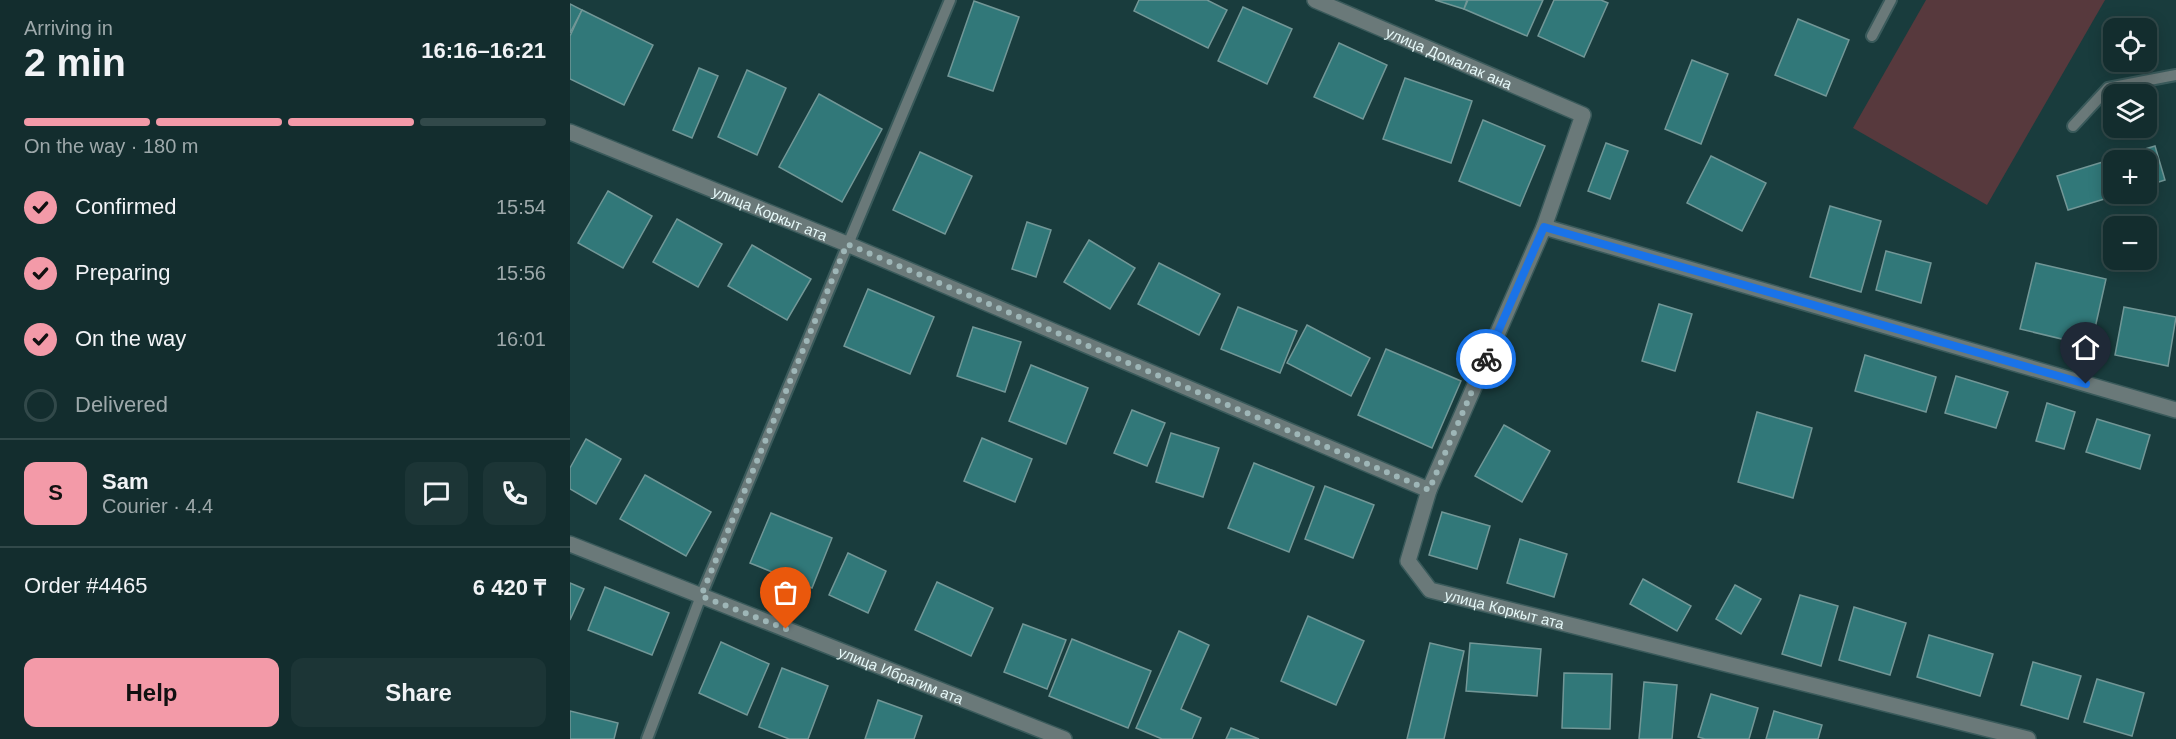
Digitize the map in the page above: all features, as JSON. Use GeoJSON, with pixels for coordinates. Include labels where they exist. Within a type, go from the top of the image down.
{"type":"FeatureCollection","features":[{"type":"Feature","properties":{"kind":"street","name":"улица Домалак ана"},"geometry":{"type":"LineString","coordinates":[[1315,0],[1583,115],[1544,227]]}},
{"type":"Feature","properties":{"kind":"street","name":"улица Коркыт ата"},"geometry":{"type":"LineString","coordinates":[[570,132],[847,244],[1429,490],[1408,561],[1430,590],[2028,739]]}},
{"type":"Feature","properties":{"kind":"street"},"geometry":{"type":"LineString","coordinates":[[1429,490],[1544,227],[2176,410]]}},
{"type":"Feature","properties":{"kind":"street","name":"улица Ибрагим ата"},"geometry":{"type":"LineString","coordinates":[[570,544],[1064,739]]}},
{"type":"Feature","properties":{"kind":"lane"},"geometry":{"type":"LineString","coordinates":[[647,739],[701,596],[950,0]]}},
{"type":"Feature","properties":{"kind":"lane"},"geometry":{"type":"LineString","coordinates":[[1872,36],[1891,0]]}},
{"type":"Feature","properties":{"kind":"lane"},"geometry":{"type":"LineString","coordinates":[[2073,126],[2108,88],[2176,75]]}},
{"type":"Feature","properties":{"kind":"shaded area"},"geometry":{"type":"Polygon","coordinates":[[[1926,0],[2105,0],[1987,205],[1853,128],[1926,0]]]}},
{"type":"Feature","properties":{"kind":"building"},"geometry":{"type":"Polygon","coordinates":[[[1139,0],[1207,0],[1227,10],[1208,48],[1134,11],[1139,0]]]}},
{"type":"Feature","properties":{"kind":"building"},"geometry":{"type":"Polygon","coordinates":[[[1435,0],[1467,0],[1464,9],[1435,0]]]}},
{"type":"Feature","properties":{"kind":"building"},"geometry":{"type":"Polygon","coordinates":[[[1468,0],[1543,0],[1527,36],[1464,9],[1468,0]]]}},
{"type":"Feature","properties":{"kind":"building"},"geometry":{"type":"Polygon","coordinates":[[[1554,0],[1601,0],[1608,3],[1584,57],[1538,36],[1554,0]]]}},
{"type":"Feature","properties":{"kind":"building"},"geometry":{"type":"Polygon","coordinates":[[[974,1],[1019,17],[993,91],[948,76],[974,1]]]}},
{"type":"Feature","properties":{"kind":"building"},"geometry":{"type":"Polygon","coordinates":[[[570,4],[582,10],[570,33],[570,4]]]}},
{"type":"Feature","properties":{"kind":"building"},"geometry":{"type":"Polygon","coordinates":[[[1243,7],[1292,29],[1267,84],[1218,61],[1243,7]]]}},
{"type":"Feature","properties":{"kind":"building"},"geometry":{"type":"Polygon","coordinates":[[[582,10],[653,45],[624,105],[570,79],[570,36],[582,10]]]}},
{"type":"Feature","properties":{"kind":"building"},"geometry":{"type":"Polygon","coordinates":[[[1798,19],[1849,40],[1826,96],[1775,75],[1798,19]]]}},
{"type":"Feature","properties":{"kind":"building"},"geometry":{"type":"Polygon","coordinates":[[[1339,43],[1387,65],[1363,119],[1314,97],[1339,43]]]}},
{"type":"Feature","properties":{"kind":"building"},"geometry":{"type":"Polygon","coordinates":[[[1692,60],[1728,74],[1701,144],[1665,129],[1692,60]]]}},
{"type":"Feature","properties":{"kind":"building"},"geometry":{"type":"Polygon","coordinates":[[[699,68],[718,76],[692,138],[673,130],[699,68]]]}},
{"type":"Feature","properties":{"kind":"building"},"geometry":{"type":"Polygon","coordinates":[[[747,70],[786,88],[757,155],[718,137],[747,70]]]}},
{"type":"Feature","properties":{"kind":"building"},"geometry":{"type":"Polygon","coordinates":[[[1405,78],[1472,101],[1451,163],[1383,139],[1405,78]]]}},
{"type":"Feature","properties":{"kind":"building"},"geometry":{"type":"Polygon","coordinates":[[[819,94],[882,129],[842,202],[779,167],[819,94]]]}},
{"type":"Feature","properties":{"kind":"building"},"geometry":{"type":"Polygon","coordinates":[[[1483,120],[1545,146],[1520,206],[1459,181],[1483,120]]]}},
{"type":"Feature","properties":{"kind":"building"},"geometry":{"type":"Polygon","coordinates":[[[1606,143],[1628,151],[1610,199],[1588,191],[1606,143]]]}},
{"type":"Feature","properties":{"kind":"building"},"geometry":{"type":"Polygon","coordinates":[[[2155,146],[2156,150],[2142,150],[2155,146]]]}},
{"type":"Feature","properties":{"kind":"building"},"geometry":{"type":"Polygon","coordinates":[[[920,152],[972,176],[945,234],[893,210],[920,152]]]}},
{"type":"Feature","properties":{"kind":"building"},"geometry":{"type":"Polygon","coordinates":[[[2157,153],[2165,180],[2157,183],[2157,153]]]}},
{"type":"Feature","properties":{"kind":"building"},"geometry":{"type":"Polygon","coordinates":[[[1711,156],[1766,183],[1742,231],[1687,203],[1711,156]]]}},
{"type":"Feature","properties":{"kind":"building"},"geometry":{"type":"Polygon","coordinates":[[[2103,162],[2103,199],[2068,210],[2057,176],[2103,162]]]}},
{"type":"Feature","properties":{"kind":"building"},"geometry":{"type":"Polygon","coordinates":[[[608,191],[652,216],[623,268],[578,243],[608,191]]]}},
{"type":"Feature","properties":{"kind":"building"},"geometry":{"type":"Polygon","coordinates":[[[1830,206],[1881,221],[1861,292],[1810,277],[1830,206]]]}},
{"type":"Feature","properties":{"kind":"building"},"geometry":{"type":"Polygon","coordinates":[[[677,219],[722,244],[698,287],[653,262],[677,219]]]}},
{"type":"Feature","properties":{"kind":"building"},"geometry":{"type":"Polygon","coordinates":[[[1027,222],[1051,230],[1036,277],[1012,269],[1027,222]]]}},
{"type":"Feature","properties":{"kind":"building"},"geometry":{"type":"Polygon","coordinates":[[[1089,240],[1135,268],[1110,309],[1064,282],[1089,240]]]}},
{"type":"Feature","properties":{"kind":"building"},"geometry":{"type":"Polygon","coordinates":[[[752,245],[811,279],[787,320],[728,286],[752,245]]]}},
{"type":"Feature","properties":{"kind":"building"},"geometry":{"type":"Polygon","coordinates":[[[1886,251],[1931,263],[1921,303],[1876,290],[1886,251]]]}},
{"type":"Feature","properties":{"kind":"building"},"geometry":{"type":"Polygon","coordinates":[[[1159,263],[1220,294],[1199,335],[1138,304],[1159,263]]]}},
{"type":"Feature","properties":{"kind":"building"},"geometry":{"type":"Polygon","coordinates":[[[2036,263],[2106,279],[2091,346],[2020,329],[2036,263]]]}},
{"type":"Feature","properties":{"kind":"building"},"geometry":{"type":"Polygon","coordinates":[[[868,289],[934,317],[910,374],[844,346],[868,289]]]}},
{"type":"Feature","properties":{"kind":"building"},"geometry":{"type":"Polygon","coordinates":[[[1659,304],[1692,314],[1675,371],[1642,361],[1659,304]]]}},
{"type":"Feature","properties":{"kind":"building"},"geometry":{"type":"Polygon","coordinates":[[[1238,307],[1297,331],[1280,373],[1221,349],[1238,307]]]}},
{"type":"Feature","properties":{"kind":"building"},"geometry":{"type":"Polygon","coordinates":[[[2124,307],[2176,317],[2168,366],[2115,355],[2124,307]]]}},
{"type":"Feature","properties":{"kind":"building"},"geometry":{"type":"Polygon","coordinates":[[[1307,325],[1370,358],[1351,396],[1287,363],[1307,325]]]}},
{"type":"Feature","properties":{"kind":"building"},"geometry":{"type":"Polygon","coordinates":[[[973,327],[1021,342],[1005,392],[957,376],[973,327]]]}},
{"type":"Feature","properties":{"kind":"building"},"geometry":{"type":"Polygon","coordinates":[[[1386,349],[1461,381],[1432,448],[1358,415],[1386,349]]]}},
{"type":"Feature","properties":{"kind":"building"},"geometry":{"type":"Polygon","coordinates":[[[1865,355],[1936,377],[1926,412],[1855,391],[1865,355]]]}},
{"type":"Feature","properties":{"kind":"building"},"geometry":{"type":"Polygon","coordinates":[[[1031,365],[1088,388],[1066,444],[1009,421],[1031,365]]]}},
{"type":"Feature","properties":{"kind":"building"},"geometry":{"type":"Polygon","coordinates":[[[1956,376],[2008,392],[1996,428],[1945,413],[1956,376]]]}},
{"type":"Feature","properties":{"kind":"building"},"geometry":{"type":"Polygon","coordinates":[[[2047,403],[2075,412],[2064,449],[2036,441],[2047,403]]]}},
{"type":"Feature","properties":{"kind":"building"},"geometry":{"type":"Polygon","coordinates":[[[1132,410],[1165,423],[1147,466],[1114,453],[1132,410]]]}},
{"type":"Feature","properties":{"kind":"building"},"geometry":{"type":"Polygon","coordinates":[[[1757,412],[1812,428],[1793,498],[1738,482],[1757,412]]]}},
{"type":"Feature","properties":{"kind":"building"},"geometry":{"type":"Polygon","coordinates":[[[2097,419],[2150,435],[2140,469],[2086,452],[2097,419]]]}},
{"type":"Feature","properties":{"kind":"building"},"geometry":{"type":"Polygon","coordinates":[[[1504,425],[1550,451],[1522,502],[1475,476],[1504,425]]]}},
{"type":"Feature","properties":{"kind":"building"},"geometry":{"type":"Polygon","coordinates":[[[1171,433],[1219,448],[1203,497],[1156,482],[1171,433]]]}},
{"type":"Feature","properties":{"kind":"building"},"geometry":{"type":"Polygon","coordinates":[[[982,438],[1032,459],[1015,502],[964,481],[982,438]]]}},
{"type":"Feature","properties":{"kind":"building"},"geometry":{"type":"Polygon","coordinates":[[[586,439],[621,459],[596,504],[570,489],[570,468],[586,439]]]}},
{"type":"Feature","properties":{"kind":"building"},"geometry":{"type":"Polygon","coordinates":[[[1254,463],[1314,487],[1289,552],[1228,528],[1254,463]]]}},
{"type":"Feature","properties":{"kind":"building"},"geometry":{"type":"Polygon","coordinates":[[[645,475],[711,512],[686,556],[620,519],[645,475]]]}},
{"type":"Feature","properties":{"kind":"building"},"geometry":{"type":"Polygon","coordinates":[[[1325,486],[1374,505],[1353,558],[1305,539],[1325,486]]]}},
{"type":"Feature","properties":{"kind":"building"},"geometry":{"type":"Polygon","coordinates":[[[1442,512],[1490,526],[1477,569],[1429,555],[1442,512]]]}},
{"type":"Feature","properties":{"kind":"building"},"geometry":{"type":"Polygon","coordinates":[[[771,513],[832,538],[812,588],[750,563],[771,513]]]}},
{"type":"Feature","properties":{"kind":"building"},"geometry":{"type":"Polygon","coordinates":[[[1520,539],[1567,554],[1554,597],[1507,583],[1520,539]]]}},
{"type":"Feature","properties":{"kind":"building"},"geometry":{"type":"Polygon","coordinates":[[[848,553],[886,571],[868,613],[829,595],[848,553]]]}},
{"type":"Feature","properties":{"kind":"building"},"geometry":{"type":"Polygon","coordinates":[[[1643,579],[1691,606],[1677,631],[1630,604],[1643,579]]]}},
{"type":"Feature","properties":{"kind":"building"},"geometry":{"type":"Polygon","coordinates":[[[937,582],[993,608],[971,656],[915,630],[937,582]]]}},
{"type":"Feature","properties":{"kind":"building"},"geometry":{"type":"Polygon","coordinates":[[[570,583],[584,589],[570,620],[570,583]]]}},
{"type":"Feature","properties":{"kind":"building"},"geometry":{"type":"Polygon","coordinates":[[[1735,585],[1761,599],[1741,634],[1716,619],[1735,585]]]}},
{"type":"Feature","properties":{"kind":"building"},"geometry":{"type":"Polygon","coordinates":[[[605,587],[669,613],[652,655],[588,630],[605,587]]]}},
{"type":"Feature","properties":{"kind":"building"},"geometry":{"type":"Polygon","coordinates":[[[1800,595],[1838,606],[1821,666],[1782,654],[1800,595]]]}},
{"type":"Feature","properties":{"kind":"building"},"geometry":{"type":"Polygon","coordinates":[[[1854,607],[1906,623],[1890,675],[1839,660],[1854,607]]]}},
{"type":"Feature","properties":{"kind":"building"},"geometry":{"type":"Polygon","coordinates":[[[1308,616],[1364,641],[1336,705],[1281,681],[1308,616]]]}},
{"type":"Feature","properties":{"kind":"building"},"geometry":{"type":"Polygon","coordinates":[[[1023,624],[1066,640],[1047,689],[1004,672],[1023,624]]]}},
{"type":"Feature","properties":{"kind":"building"},"geometry":{"type":"Polygon","coordinates":[[[1179,631],[1209,645],[1181,709],[1201,718],[1192,739],[1162,739],[1136,728],[1179,631]]]}},
{"type":"Feature","properties":{"kind":"building"},"geometry":{"type":"Polygon","coordinates":[[[1929,635],[1993,654],[1980,696],[1917,677],[1929,635]]]}},
{"type":"Feature","properties":{"kind":"building"},"geometry":{"type":"Polygon","coordinates":[[[1072,639],[1151,671],[1128,728],[1049,696],[1072,639]]]}},
{"type":"Feature","properties":{"kind":"building"},"geometry":{"type":"Polygon","coordinates":[[[721,642],[769,664],[747,715],[699,693],[721,642]]]}},
{"type":"Feature","properties":{"kind":"building"},"geometry":{"type":"Polygon","coordinates":[[[1430,643],[1464,651],[1444,739],[1407,739],[1430,643]]]}},
{"type":"Feature","properties":{"kind":"building"},"geometry":{"type":"Polygon","coordinates":[[[1470,643],[1541,649],[1537,696],[1466,691],[1470,643]]]}},
{"type":"Feature","properties":{"kind":"building"},"geometry":{"type":"Polygon","coordinates":[[[2033,662],[2081,676],[2068,719],[2021,705],[2033,662]]]}},
{"type":"Feature","properties":{"kind":"building"},"geometry":{"type":"Polygon","coordinates":[[[782,668],[828,686],[808,739],[789,739],[759,727],[782,668]]]}},
{"type":"Feature","properties":{"kind":"building"},"geometry":{"type":"Polygon","coordinates":[[[1564,673],[1612,674],[1610,729],[1562,728],[1564,673]]]}},
{"type":"Feature","properties":{"kind":"building"},"geometry":{"type":"Polygon","coordinates":[[[2097,679],[2144,693],[2132,736],[2084,722],[2097,679]]]}},
{"type":"Feature","properties":{"kind":"building"},"geometry":{"type":"Polygon","coordinates":[[[1644,682],[1677,685],[1672,739],[1639,739],[1644,682]]]}},
{"type":"Feature","properties":{"kind":"building"},"geometry":{"type":"Polygon","coordinates":[[[1711,694],[1758,708],[1749,739],[1698,737],[1711,694]]]}},
{"type":"Feature","properties":{"kind":"building"},"geometry":{"type":"Polygon","coordinates":[[[878,700],[922,716],[914,739],[865,739],[878,700]]]}},
{"type":"Feature","properties":{"kind":"building"},"geometry":{"type":"Polygon","coordinates":[[[570,711],[618,723],[614,739],[570,739],[570,711]]]}},
{"type":"Feature","properties":{"kind":"building"},"geometry":{"type":"Polygon","coordinates":[[[1774,711],[1822,725],[1818,739],[1766,739],[1774,711]]]}},
{"type":"Feature","properties":{"kind":"building"},"geometry":{"type":"Polygon","coordinates":[[[1231,728],[1259,739],[1226,739],[1231,728]]]}},
{"type":"Feature","properties":{"kind":"way so far"},"geometry":{"type":"LineString","coordinates":[[786,629],[701,596],[847,244],[1429,490],[1486,359]]}},
{"type":"Feature","properties":{"kind":"route"},"geometry":{"type":"LineString","coordinates":[[1486,359],[1544,227],[2086,384]]}}]}
